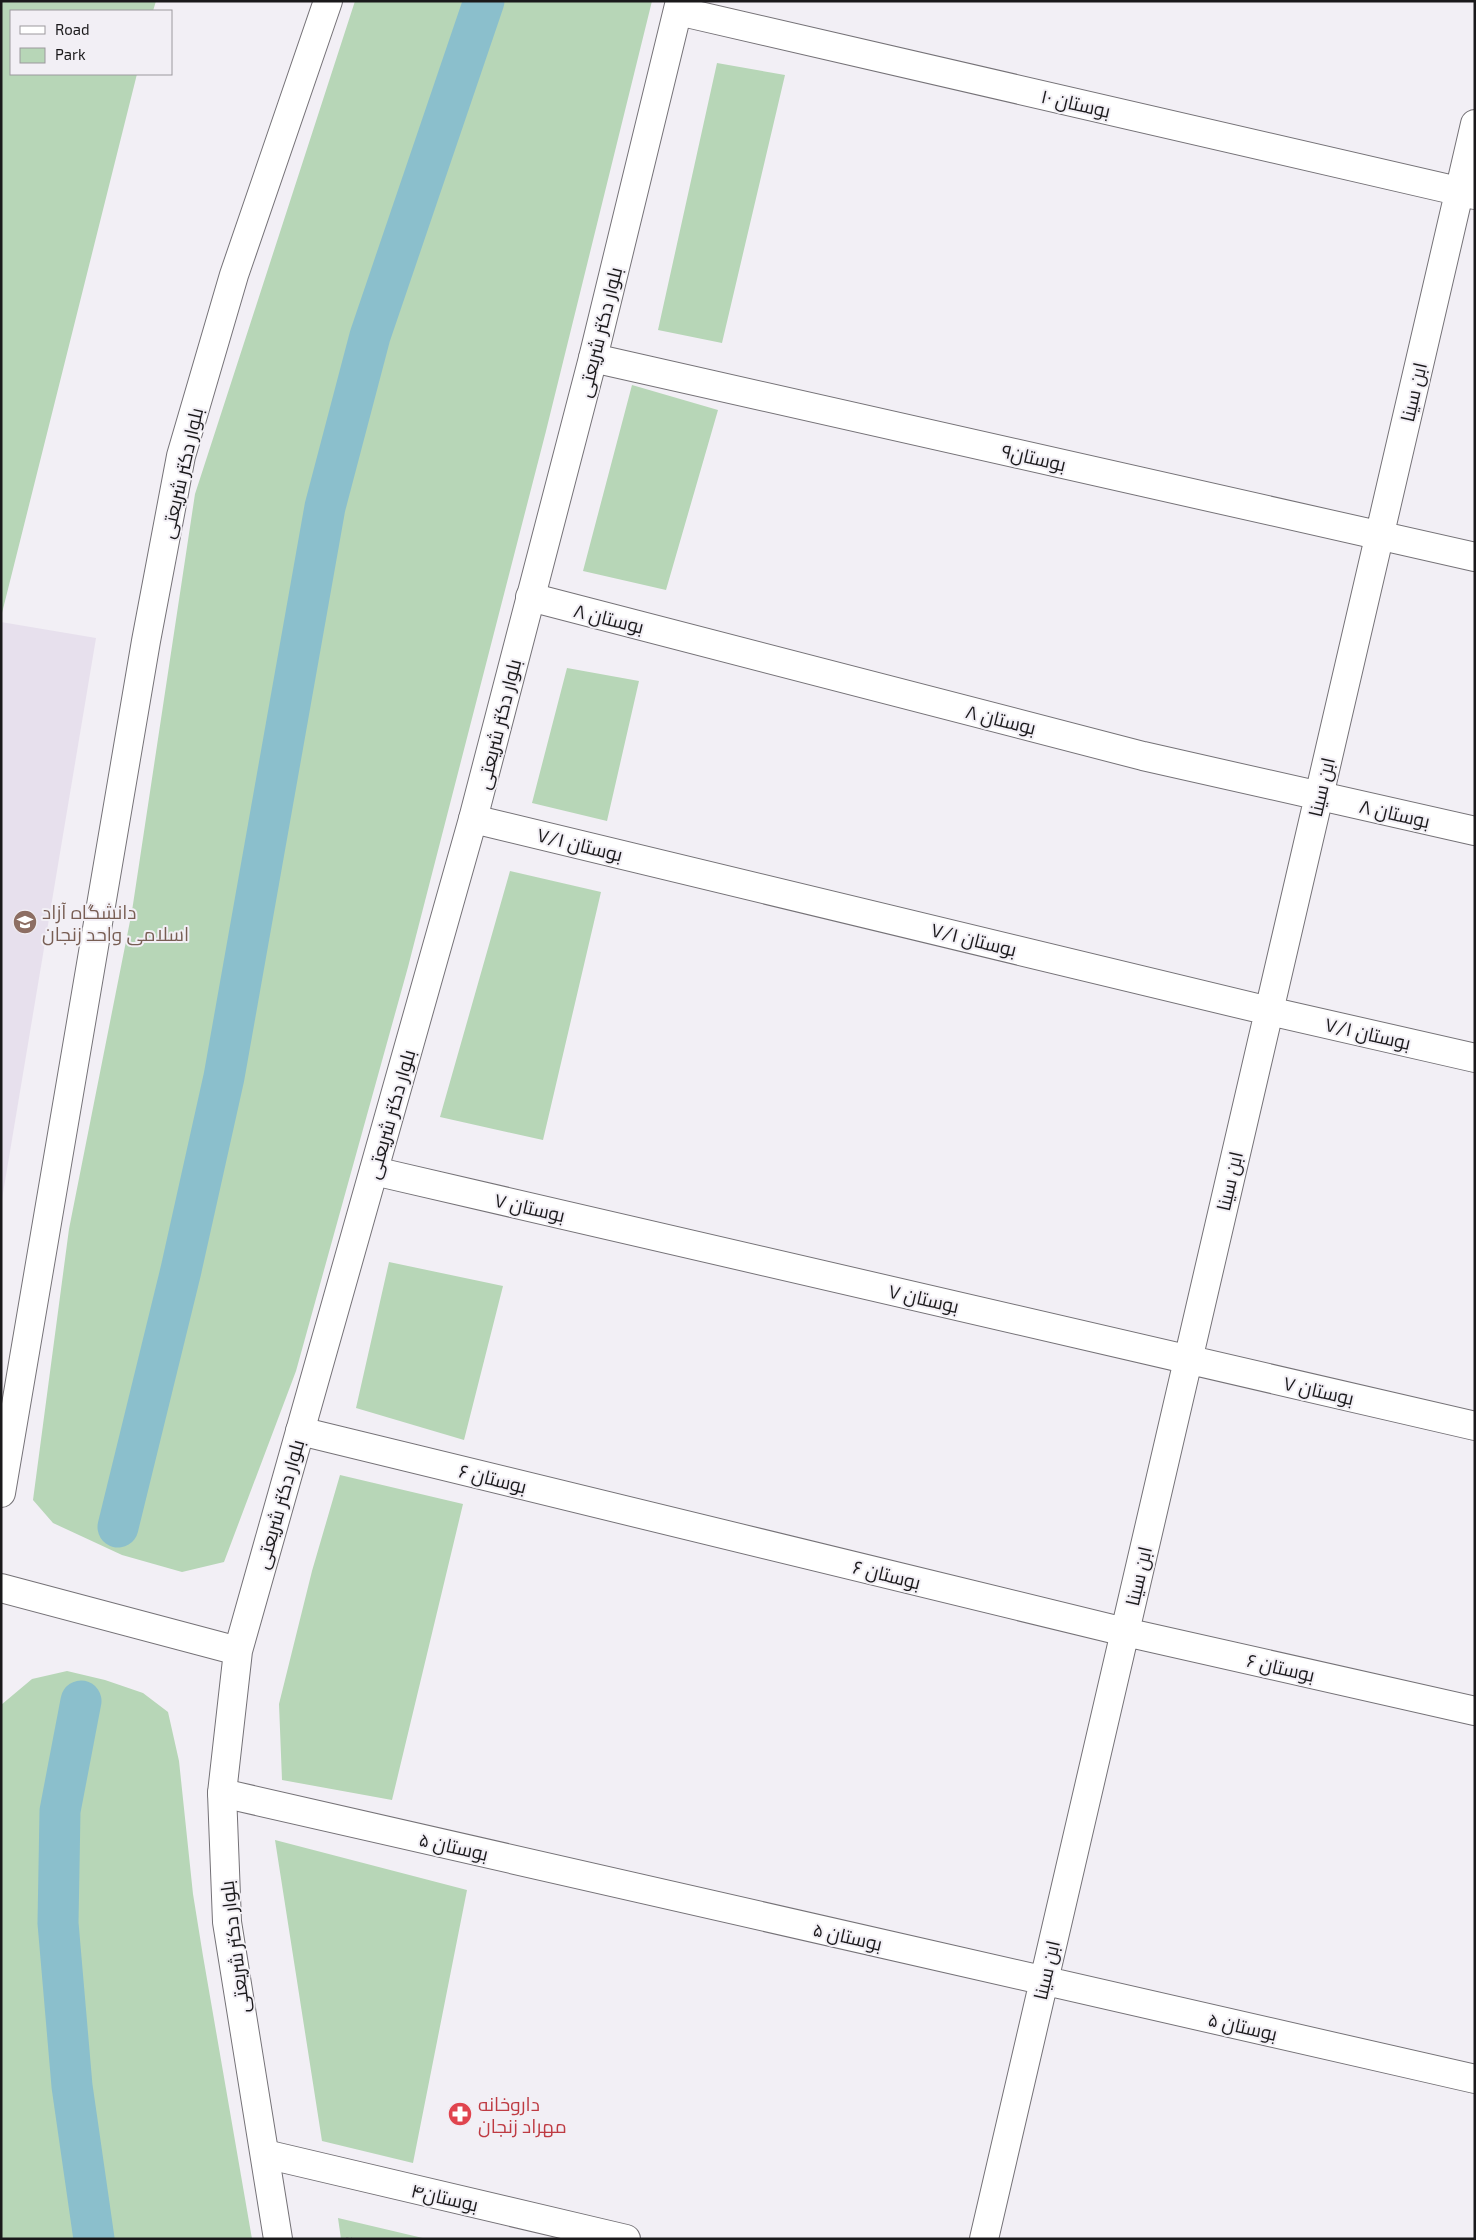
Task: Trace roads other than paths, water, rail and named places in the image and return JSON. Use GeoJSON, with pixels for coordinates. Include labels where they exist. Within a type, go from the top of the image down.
{"type":"FeatureCollection","features":[{"type":"Feature","properties":{"kind":"street","name":"بلوار دکتر شریعتی"},"geometry":{"type":"LineString","coordinates":[[1,1493],[145,651],[181,456],[234,275],[328,1]]}},
{"type":"Feature","properties":{"kind":"street","name":"بلوار دکتر شریعتی"},"geometry":{"type":"LineString","coordinates":[[278,2239],[227,1922],[222,1793],[238,1650],[473,819],[593,358],[679,6]]}},
{"type":"Feature","properties":{"kind":"street","name":"بوستان ۱۰"},"geometry":{"type":"LineString","coordinates":[[679,6],[1467,193]]}},
{"type":"Feature","properties":{"kind":"street","name":"ابن سینا"},"geometry":{"type":"LineString","coordinates":[[984,2239],[1380,535],[1467,193],[1475,124]]}},
{"type":"Feature","properties":{"kind":"street","name":"بوستان۹"},"geometry":{"type":"LineString","coordinates":[[593,358],[1475,557]]}},
{"type":"Feature","properties":{"kind":"street","name":"بوستان ۸"},"geometry":{"type":"LineString","coordinates":[[530,597],[1133,753],[1475,831]]}},
{"type":"Feature","properties":{"kind":"street","name":"بوستان ۷/۱"},"geometry":{"type":"LineString","coordinates":[[473,819],[1475,1058]]}},
{"type":"Feature","properties":{"kind":"street","name":"بوستان ۷"},"geometry":{"type":"LineString","coordinates":[[374,1170],[1475,1426]]}},
{"type":"Feature","properties":{"kind":"street","name":"بوستان ۶"},"geometry":{"type":"LineString","coordinates":[[300,1431],[1124,1632],[1475,1711]]}},
{"type":"Feature","properties":{"kind":"street"},"geometry":{"type":"LineString","coordinates":[[1,1588],[238,1650]]}},
{"type":"Feature","properties":{"kind":"street","name":"بوستان ۵"},"geometry":{"type":"LineString","coordinates":[[222,1793],[1475,2079]]}},
{"type":"Feature","properties":{"kind":"street","name":"بوستان۴"},"geometry":{"type":"LineString","coordinates":[[265,2154],[626,2239]]}},
{"type":"Feature","properties":{"kind":"waterway"},"geometry":{"type":"LineString","coordinates":[[118,1527],[181,1270],[224,1077],[325,507],[370,336],[484,1]]}},
{"type":"Feature","properties":{"kind":"waterway"},"geometry":{"type":"LineString","coordinates":[[81,1701],[60,1811],[58,1923],[72,2086],[94,2239]]}},
{"type":"Feature","properties":{"kind":"place","name":"دانشگاه آزاد اسلامی واحد زنجان"},"geometry":{"type":"Point","coordinates":[25,922]}},
{"type":"Feature","properties":{"kind":"place","name":"داروخانه مهراد زنجان"},"geometry":{"type":"Point","coordinates":[460,2114]}}]}
